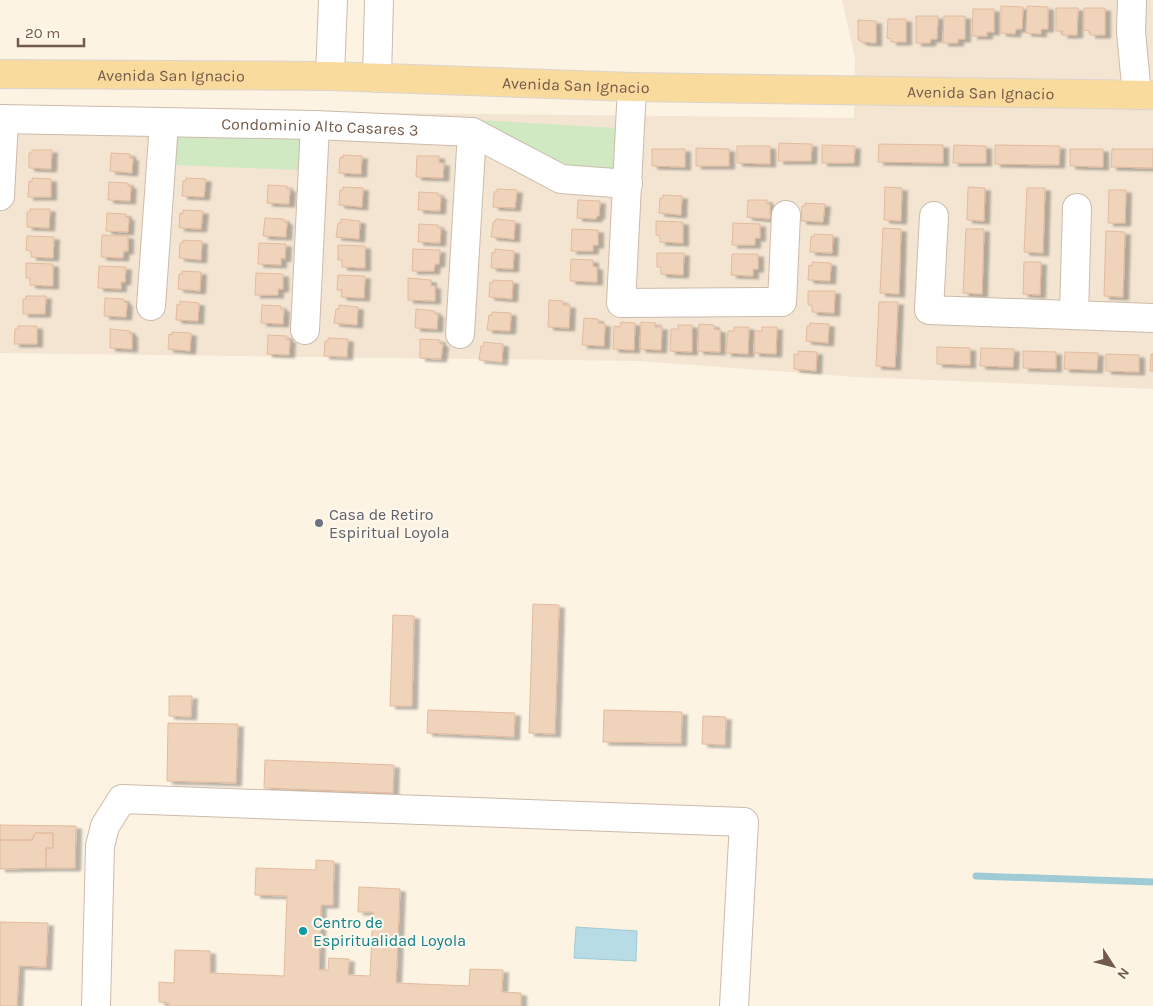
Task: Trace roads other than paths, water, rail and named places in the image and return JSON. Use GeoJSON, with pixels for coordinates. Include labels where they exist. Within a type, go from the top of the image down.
{"type":"FeatureCollection","features":[{"type":"Feature","properties":{"kind":"main road","name":"Avenida San Ignacio"},"geometry":{"type":"LineString","coordinates":[[0,74],[330,76],[632,87],[1145,95]]}},
{"type":"Feature","properties":{"kind":"street"},"geometry":{"type":"LineString","coordinates":[[330,76],[333,0]]}},
{"type":"Feature","properties":{"kind":"street"},"geometry":{"type":"LineString","coordinates":[[377,78],[379,0]]}},
{"type":"Feature","properties":{"kind":"street"},"geometry":{"type":"LineString","coordinates":[[1132,0],[1131,32],[1145,95]]}},
{"type":"Feature","properties":{"kind":"street"},"geometry":{"type":"LineString","coordinates":[[632,87],[622,303],[782,302],[786,215]]}},
{"type":"Feature","properties":{"kind":"street"},"geometry":{"type":"LineString","coordinates":[[0,196],[2,119]]}},
{"type":"Feature","properties":{"kind":"street","name":"Condominio Alto Casares 3"},"geometry":{"type":"LineString","coordinates":[[2,119],[315,125],[472,132],[561,180],[628,184]]}},
{"type":"Feature","properties":{"kind":"street"},"geometry":{"type":"LineString","coordinates":[[151,306],[164,123]]}},
{"type":"Feature","properties":{"kind":"street"},"geometry":{"type":"LineString","coordinates":[[305,330],[315,125]]}},
{"type":"Feature","properties":{"kind":"street"},"geometry":{"type":"LineString","coordinates":[[460,334],[472,132]]}},
{"type":"Feature","properties":{"kind":"street"},"geometry":{"type":"LineString","coordinates":[[1074,316],[1077,208]]}},
{"type":"Feature","properties":{"kind":"street"},"geometry":{"type":"LineString","coordinates":[[934,216],[928,310],[1153,318]]}},
{"type":"Feature","properties":{"kind":"street"},"geometry":{"type":"LineString","coordinates":[[96,1006],[100,846],[105,826],[122,799],[744,822],[734,1006]]}},
{"type":"Feature","properties":{"kind":"water"},"geometry":{"type":"Polygon","coordinates":[[[576,927],[637,931],[636,961],[574,958],[576,927]]]}},
{"type":"Feature","properties":{"kind":"waterway"},"geometry":{"type":"LineString","coordinates":[[976,876],[1153,882]]}},
{"type":"Feature","properties":{"kind":"place","name":"Casa de Retiro Espiritual Loyola"},"geometry":{"type":"Point","coordinates":[319,523]}},
{"type":"Feature","properties":{"kind":"place","name":"Centro de Espiritualidad Loyola"},"geometry":{"type":"Point","coordinates":[303,931]}}]}
